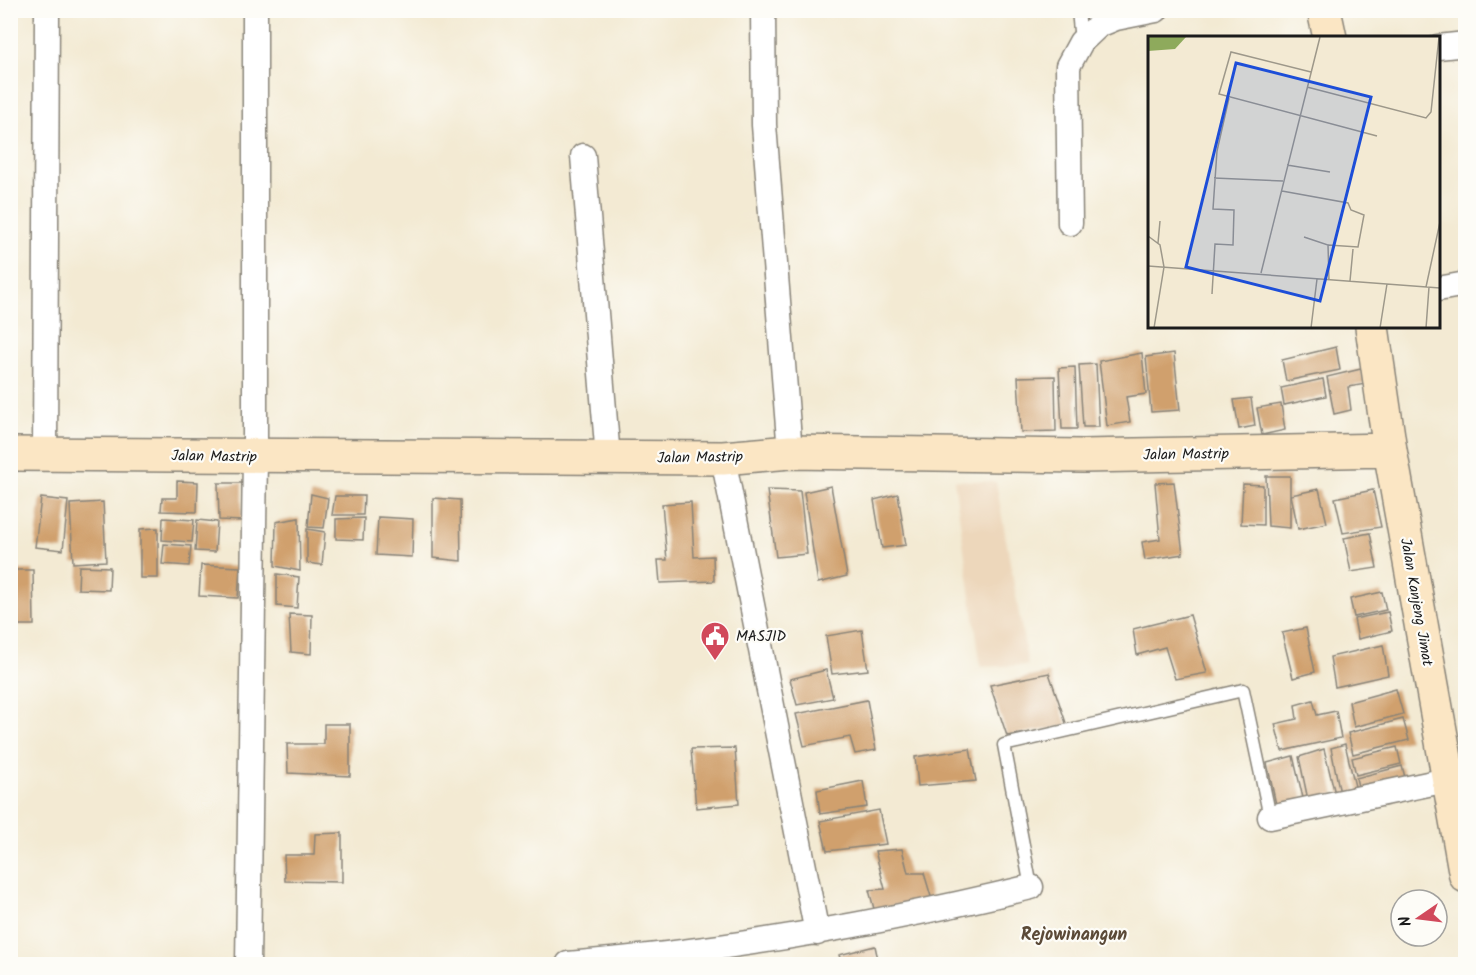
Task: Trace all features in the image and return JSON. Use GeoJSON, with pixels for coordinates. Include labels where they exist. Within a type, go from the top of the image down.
{"type":"FeatureCollection","features":[{"type":"Feature","properties":{"kind":"main road"},"geometry":{"type":"LineString","coordinates":[[1324,10],[1330,36]]}},
{"type":"Feature","properties":{"kind":"main road","name":"Jalan Kanjeng Jimat"},"geometry":{"type":"LineString","coordinates":[[1372,328],[1390,450],[1457,778],[1466,876]]}},
{"type":"Feature","properties":{"kind":"main road","name":"Jalan Mastrip"},"geometry":{"type":"LineString","coordinates":[[10,454],[723,458],[790,452],[1083,456],[1390,450]]}},
{"type":"Feature","properties":{"kind":"street"},"geometry":{"type":"LineString","coordinates":[[45,454],[47,10]]}},
{"type":"Feature","properties":{"kind":"street"},"geometry":{"type":"LineString","coordinates":[[248,964],[255,456],[255,10]]}},
{"type":"Feature","properties":{"kind":"street"},"geometry":{"type":"LineString","coordinates":[[763,10],[764,125],[790,452]]}},
{"type":"Feature","properties":{"kind":"street"},"geometry":{"type":"LineString","coordinates":[[1070,223],[1068,66],[1081,42],[1099,25],[1116,18],[1156,10]]}},
{"type":"Feature","properties":{"kind":"street"},"geometry":{"type":"LineString","coordinates":[[1440,47],[1466,44]]}},
{"type":"Feature","properties":{"kind":"street"},"geometry":{"type":"LineString","coordinates":[[583,156],[608,458]]}},
{"type":"Feature","properties":{"kind":"street"},"geometry":{"type":"LineString","coordinates":[[1440,289],[1466,284]]}},
{"type":"Feature","properties":{"kind":"street"},"geometry":{"type":"LineString","coordinates":[[723,458],[817,933]]}},
{"type":"Feature","properties":{"kind":"street"},"geometry":{"type":"LineString","coordinates":[[1270,817],[1457,778]]}},
{"type":"Feature","properties":{"kind":"street"},"geometry":{"type":"LineString","coordinates":[[568,964],[627,959],[817,933],[1031,886]]}},
{"type":"Feature","properties":{"kind":"lane"},"geometry":{"type":"LineString","coordinates":[[1078,10],[1081,42]]}},
{"type":"Feature","properties":{"kind":"lane"},"geometry":{"type":"LineString","coordinates":[[1031,886],[1004,745],[1243,690],[1270,817]]}},
{"type":"Feature","properties":{"kind":"shaded area"},"geometry":{"type":"Polygon","coordinates":[[[954,480],[996,482],[1028,665],[981,667],[954,480]]]}},
{"type":"Feature","properties":{"kind":"building"},"geometry":{"type":"Polygon","coordinates":[[[1336,347],[1340,370],[1286,381],[1282,360],[1336,347]]]}},
{"type":"Feature","properties":{"kind":"building"},"geometry":{"type":"Polygon","coordinates":[[[1142,353],[1146,394],[1126,397],[1130,422],[1107,426],[1099,361],[1142,353]]]}},
{"type":"Feature","properties":{"kind":"building"},"geometry":{"type":"Polygon","coordinates":[[[1174,353],[1180,410],[1151,412],[1146,357],[1174,353]]]}},
{"type":"Feature","properties":{"kind":"building"},"geometry":{"type":"Polygon","coordinates":[[[1096,364],[1099,427],[1083,427],[1079,365],[1096,364]]]}},
{"type":"Feature","properties":{"kind":"building"},"geometry":{"type":"Polygon","coordinates":[[[1075,367],[1077,429],[1062,429],[1059,368],[1075,367]]]}},
{"type":"Feature","properties":{"kind":"building"},"geometry":{"type":"Polygon","coordinates":[[[1361,369],[1366,384],[1348,387],[1351,410],[1334,414],[1327,377],[1361,369]]]}},
{"type":"Feature","properties":{"kind":"building"},"geometry":{"type":"Polygon","coordinates":[[[1055,376],[1056,431],[1021,432],[1018,377],[1055,376]]]}},
{"type":"Feature","properties":{"kind":"building"},"geometry":{"type":"Polygon","coordinates":[[[1323,379],[1326,396],[1284,405],[1281,388],[1323,379]]]}},
{"type":"Feature","properties":{"kind":"building"},"geometry":{"type":"Polygon","coordinates":[[[1251,398],[1255,426],[1239,429],[1234,400],[1251,398]]]}},
{"type":"Feature","properties":{"kind":"building"},"geometry":{"type":"Polygon","coordinates":[[[1281,404],[1285,430],[1262,435],[1257,408],[1281,404]]]}},
{"type":"Feature","properties":{"kind":"building"},"geometry":{"type":"Polygon","coordinates":[[[1266,476],[1290,476],[1290,528],[1268,526],[1266,476]]]}},
{"type":"Feature","properties":{"kind":"building"},"geometry":{"type":"Polygon","coordinates":[[[177,481],[198,482],[197,512],[161,511],[162,498],[177,498],[177,481]]]}},
{"type":"Feature","properties":{"kind":"building"},"geometry":{"type":"Polygon","coordinates":[[[1174,482],[1183,554],[1145,560],[1142,542],[1160,539],[1155,483],[1174,482]]]}},
{"type":"Feature","properties":{"kind":"building"},"geometry":{"type":"Polygon","coordinates":[[[218,483],[242,483],[242,521],[219,520],[218,483]]]}},
{"type":"Feature","properties":{"kind":"building"},"geometry":{"type":"Polygon","coordinates":[[[1243,484],[1263,485],[1263,525],[1241,524],[1243,484]]]}},
{"type":"Feature","properties":{"kind":"building"},"geometry":{"type":"Polygon","coordinates":[[[831,486],[847,576],[818,583],[804,492],[831,486]]]}},
{"type":"Feature","properties":{"kind":"building"},"geometry":{"type":"Polygon","coordinates":[[[1319,489],[1327,523],[1298,529],[1291,495],[1319,489]]]}},
{"type":"Feature","properties":{"kind":"building"},"geometry":{"type":"Polygon","coordinates":[[[767,490],[800,491],[807,554],[776,557],[767,490]]]}},
{"type":"Feature","properties":{"kind":"building"},"geometry":{"type":"Polygon","coordinates":[[[1373,490],[1381,527],[1343,533],[1335,498],[1373,490]]]}},
{"type":"Feature","properties":{"kind":"building"},"geometry":{"type":"Polygon","coordinates":[[[311,494],[328,498],[324,528],[308,527],[311,494]]]}},
{"type":"Feature","properties":{"kind":"building"},"geometry":{"type":"Polygon","coordinates":[[[898,494],[906,545],[882,548],[874,500],[898,494]]]}},
{"type":"Feature","properties":{"kind":"building"},"geometry":{"type":"Polygon","coordinates":[[[335,496],[364,496],[363,515],[332,515],[335,496]]]}},
{"type":"Feature","properties":{"kind":"building"},"geometry":{"type":"Polygon","coordinates":[[[41,498],[68,501],[63,550],[35,547],[41,498]]]}},
{"type":"Feature","properties":{"kind":"building"},"geometry":{"type":"Polygon","coordinates":[[[433,498],[460,500],[461,561],[433,558],[433,498]]]}},
{"type":"Feature","properties":{"kind":"building"},"geometry":{"type":"Polygon","coordinates":[[[103,502],[106,561],[73,563],[70,504],[103,502]]]}},
{"type":"Feature","properties":{"kind":"building"},"geometry":{"type":"Polygon","coordinates":[[[691,502],[694,557],[713,556],[714,581],[660,583],[658,560],[667,560],[662,504],[691,502]]]}},
{"type":"Feature","properties":{"kind":"building"},"geometry":{"type":"Polygon","coordinates":[[[378,517],[413,519],[412,557],[376,555],[378,517]]]}},
{"type":"Feature","properties":{"kind":"building"},"geometry":{"type":"Polygon","coordinates":[[[163,518],[194,520],[192,542],[162,540],[163,518]]]}},
{"type":"Feature","properties":{"kind":"building"},"geometry":{"type":"Polygon","coordinates":[[[299,518],[300,571],[275,566],[276,522],[299,518]]]}},
{"type":"Feature","properties":{"kind":"building"},"geometry":{"type":"Polygon","coordinates":[[[364,518],[363,540],[336,539],[336,519],[364,518]]]}},
{"type":"Feature","properties":{"kind":"building"},"geometry":{"type":"Polygon","coordinates":[[[197,520],[217,522],[215,552],[195,551],[197,520]]]}},
{"type":"Feature","properties":{"kind":"building"},"geometry":{"type":"Polygon","coordinates":[[[158,528],[158,578],[140,578],[140,529],[158,528]]]}},
{"type":"Feature","properties":{"kind":"building"},"geometry":{"type":"Polygon","coordinates":[[[307,529],[325,532],[322,565],[307,563],[307,529]]]}},
{"type":"Feature","properties":{"kind":"building"},"geometry":{"type":"Polygon","coordinates":[[[1370,533],[1377,568],[1351,572],[1344,538],[1370,533]]]}},
{"type":"Feature","properties":{"kind":"building"},"geometry":{"type":"Polygon","coordinates":[[[164,544],[191,546],[189,566],[162,564],[164,544]]]}},
{"type":"Feature","properties":{"kind":"building"},"geometry":{"type":"Polygon","coordinates":[[[201,565],[240,567],[238,598],[199,596],[201,565]]]}},
{"type":"Feature","properties":{"kind":"building"},"geometry":{"type":"Polygon","coordinates":[[[79,566],[110,567],[109,590],[78,589],[79,566]]]}},
{"type":"Feature","properties":{"kind":"building"},"geometry":{"type":"Polygon","coordinates":[[[10,570],[33,570],[34,625],[10,625],[10,570]]]}},
{"type":"Feature","properties":{"kind":"building"},"geometry":{"type":"Polygon","coordinates":[[[277,574],[299,577],[297,608],[277,606],[277,574]]]}},
{"type":"Feature","properties":{"kind":"building"},"geometry":{"type":"Polygon","coordinates":[[[1382,592],[1386,610],[1354,617],[1350,599],[1382,592]]]}},
{"type":"Feature","properties":{"kind":"building"},"geometry":{"type":"Polygon","coordinates":[[[1388,612],[1392,631],[1358,639],[1354,619],[1388,612]]]}},
{"type":"Feature","properties":{"kind":"building"},"geometry":{"type":"Polygon","coordinates":[[[289,614],[312,615],[311,654],[291,652],[289,614]]]}},
{"type":"Feature","properties":{"kind":"building"},"geometry":{"type":"Polygon","coordinates":[[[1190,615],[1207,673],[1175,679],[1165,647],[1137,655],[1133,629],[1190,615]]]}},
{"type":"Feature","properties":{"kind":"building"},"geometry":{"type":"Polygon","coordinates":[[[1306,628],[1315,672],[1293,678],[1282,633],[1306,628]]]}},
{"type":"Feature","properties":{"kind":"building"},"geometry":{"type":"Polygon","coordinates":[[[862,630],[868,670],[832,674],[826,636],[862,630]]]}},
{"type":"Feature","properties":{"kind":"building"},"geometry":{"type":"Polygon","coordinates":[[[1383,645],[1388,675],[1335,687],[1330,657],[1383,645]]]}},
{"type":"Feature","properties":{"kind":"building"},"geometry":{"type":"Polygon","coordinates":[[[826,670],[833,698],[797,705],[790,679],[826,670]]]}},
{"type":"Feature","properties":{"kind":"building"},"geometry":{"type":"Polygon","coordinates":[[[1049,673],[1067,726],[1007,736],[990,685],[1049,673]]]}},
{"type":"Feature","properties":{"kind":"building"},"geometry":{"type":"Polygon","coordinates":[[[1396,689],[1403,714],[1354,727],[1349,702],[1396,689]]]}},
{"type":"Feature","properties":{"kind":"building"},"geometry":{"type":"Polygon","coordinates":[[[867,700],[876,750],[855,754],[850,737],[804,746],[796,714],[867,700]]]}},
{"type":"Feature","properties":{"kind":"building"},"geometry":{"type":"Polygon","coordinates":[[[1313,700],[1317,715],[1336,711],[1341,738],[1282,751],[1275,724],[1297,719],[1295,705],[1313,700]]]}},
{"type":"Feature","properties":{"kind":"building"},"geometry":{"type":"Polygon","coordinates":[[[1403,719],[1409,740],[1353,754],[1348,733],[1403,719]]]}},
{"type":"Feature","properties":{"kind":"building"},"geometry":{"type":"Polygon","coordinates":[[[324,724],[350,724],[350,776],[288,773],[287,744],[324,744],[324,724]]]}},
{"type":"Feature","properties":{"kind":"building"},"geometry":{"type":"Polygon","coordinates":[[[1345,744],[1357,795],[1341,799],[1331,748],[1345,744]]]}},
{"type":"Feature","properties":{"kind":"building"},"geometry":{"type":"Polygon","coordinates":[[[1397,747],[1401,764],[1356,775],[1352,758],[1397,747]]]}},
{"type":"Feature","properties":{"kind":"building"},"geometry":{"type":"Polygon","coordinates":[[[735,748],[739,804],[696,808],[691,749],[735,748]]]}},
{"type":"Feature","properties":{"kind":"building"},"geometry":{"type":"Polygon","coordinates":[[[970,749],[976,781],[918,786],[915,757],[970,749]]]}},
{"type":"Feature","properties":{"kind":"building"},"geometry":{"type":"Polygon","coordinates":[[[1324,749],[1335,794],[1308,800],[1299,757],[1324,749]]]}},
{"type":"Feature","properties":{"kind":"building"},"geometry":{"type":"Polygon","coordinates":[[[1293,756],[1304,802],[1277,809],[1267,763],[1293,756]]]}},
{"type":"Feature","properties":{"kind":"building"},"geometry":{"type":"Polygon","coordinates":[[[1402,766],[1407,785],[1360,795],[1356,778],[1402,766]]]}},
{"type":"Feature","properties":{"kind":"building"},"geometry":{"type":"Polygon","coordinates":[[[863,781],[867,807],[820,814],[817,790],[863,781]]]}},
{"type":"Feature","properties":{"kind":"building"},"geometry":{"type":"Polygon","coordinates":[[[879,810],[886,844],[827,851],[820,821],[879,810]]]}},
{"type":"Feature","properties":{"kind":"building"},"geometry":{"type":"Polygon","coordinates":[[[342,833],[342,882],[285,881],[284,855],[314,855],[315,834],[342,833]]]}},
{"type":"Feature","properties":{"kind":"building"},"geometry":{"type":"Polygon","coordinates":[[[902,849],[908,873],[924,873],[932,900],[874,909],[869,890],[885,889],[875,851],[902,849]]]}},
{"type":"Feature","properties":{"kind":"building"},"geometry":{"type":"Polygon","coordinates":[[[875,946],[879,964],[842,964],[839,955],[875,946]]]}},
{"type":"Feature","properties":{"kind":"place","name":"MASJID"},"geometry":{"type":"Point","coordinates":[715,662]}},
{"type":"Feature","properties":{"kind":"district","name":"Rejowinangun"},"geometry":{"type":"Point","coordinates":[1074,934]}}]}
